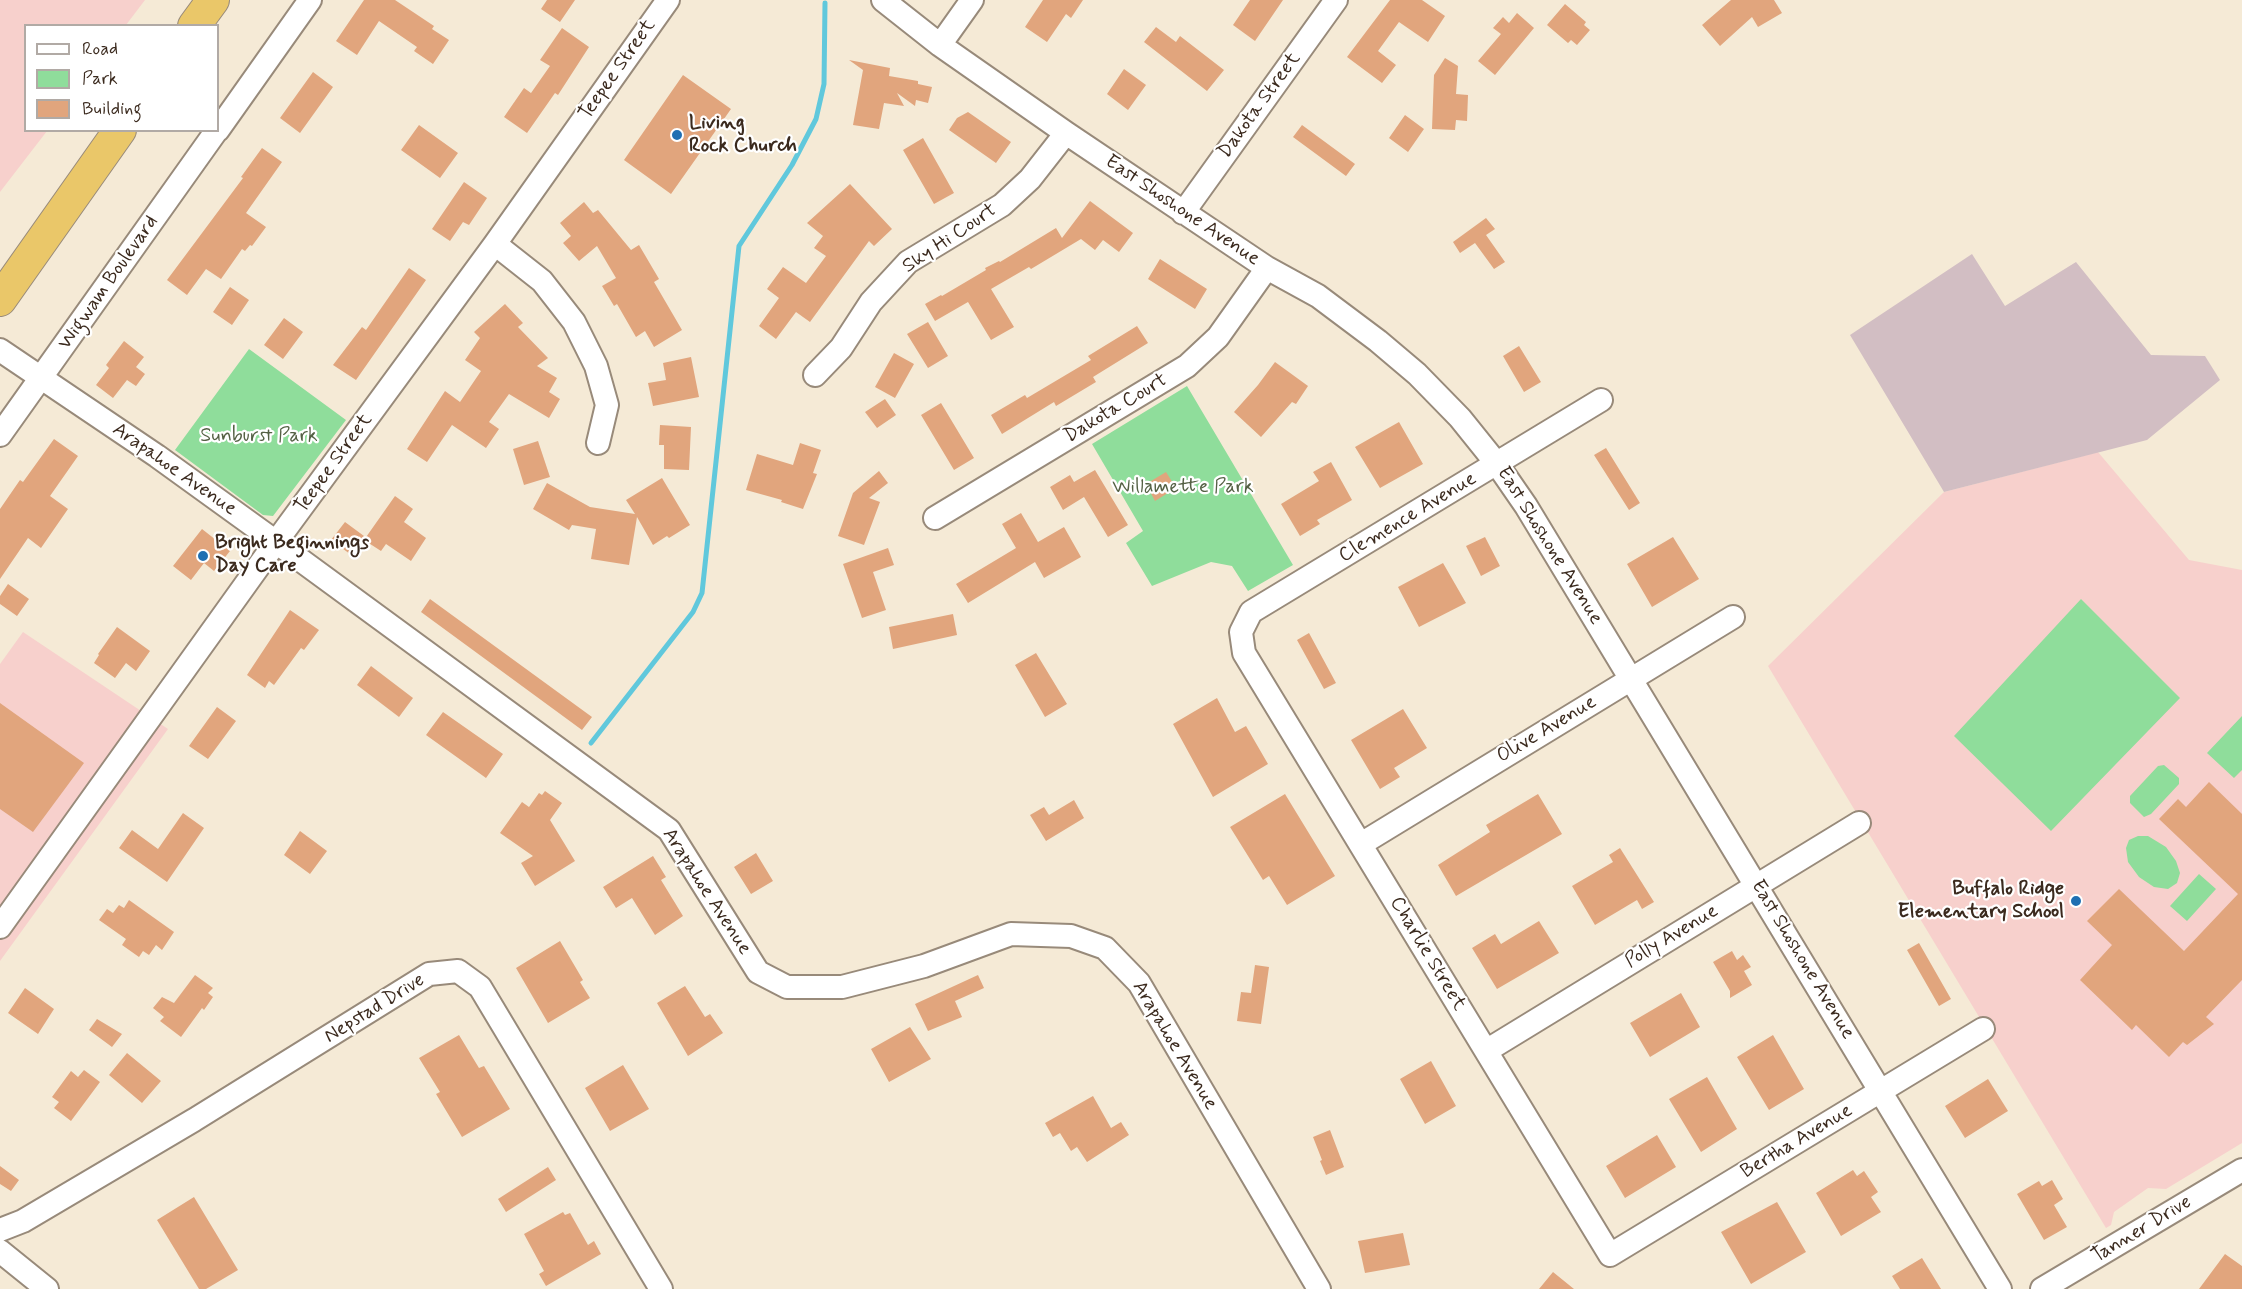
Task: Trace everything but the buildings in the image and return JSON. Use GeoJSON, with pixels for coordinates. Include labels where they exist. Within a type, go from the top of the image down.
{"type":"FeatureCollection","features":[{"type":"Feature","properties":{"kind":"highway"},"geometry":{"type":"LineString","coordinates":[[195,24],[213,0]]}},
{"type":"Feature","properties":{"kind":"highway"},"geometry":{"type":"LineString","coordinates":[[0,300],[119,132]]}},
{"type":"Feature","properties":{"kind":"street","name":"Wigwam Boulevard"},"geometry":{"type":"LineString","coordinates":[[219,127],[310,0]]}},
{"type":"Feature","properties":{"kind":"street","name":"Teepee Street"},"geometry":{"type":"LineString","coordinates":[[0,927],[276,542],[495,244],[668,0]]}},
{"type":"Feature","properties":{"kind":"street","name":"East Shoshone Avenue"},"geometry":{"type":"LineString","coordinates":[[883,0],[940,45],[1183,213],[1267,268],[1318,296],[1394,354],[1460,418],[1497,464],[1526,506],[2000,1289]]}},
{"type":"Feature","properties":{"kind":"street"},"geometry":{"type":"LineString","coordinates":[[940,45],[972,0]]}},
{"type":"Feature","properties":{"kind":"street","name":"Dakota Street"},"geometry":{"type":"LineString","coordinates":[[1183,213],[1336,0]]}},
{"type":"Feature","properties":{"kind":"street","name":"Wigwam Boulevard"},"geometry":{"type":"LineString","coordinates":[[0,435],[216,132]]}},
{"type":"Feature","properties":{"kind":"street","name":"Sky Hi Court"},"geometry":{"type":"LineString","coordinates":[[815,375],[841,348],[871,302],[908,262],[1002,205],[1030,179],[1066,133]]}},
{"type":"Feature","properties":{"kind":"street"},"geometry":{"type":"LineString","coordinates":[[495,244],[542,281],[574,322],[596,366],[607,405],[598,443]]}},
{"type":"Feature","properties":{"kind":"street","name":"Dakota Court"},"geometry":{"type":"LineString","coordinates":[[935,518],[1187,366],[1218,337],[1267,268]]}},
{"type":"Feature","properties":{"kind":"street","name":"Arapahoe Avenue"},"geometry":{"type":"LineString","coordinates":[[0,350],[42,377],[276,542],[669,830],[758,972],[788,987],[842,987],[924,966],[1011,934],[1071,936],[1104,948],[1138,983],[1319,1289]]}},
{"type":"Feature","properties":{"kind":"street","name":"Clemence Avenue"},"geometry":{"type":"LineString","coordinates":[[1244,653],[1241,632],[1251,612],[1601,400]]}},
{"type":"Feature","properties":{"kind":"street","name":"Olive Avenue"},"geometry":{"type":"LineString","coordinates":[[1361,844],[1733,617]]}},
{"type":"Feature","properties":{"kind":"street","name":"Charlie Street"},"geometry":{"type":"LineString","coordinates":[[1244,653],[1610,1255]]}},
{"type":"Feature","properties":{"kind":"street","name":"Polly Avenue"},"geometry":{"type":"LineString","coordinates":[[1485,1051],[1859,823]]}},
{"type":"Feature","properties":{"kind":"street","name":"Nepstad Drive"},"geometry":{"type":"LineString","coordinates":[[0,1230],[23,1221],[194,1120],[429,974],[458,971],[480,987],[661,1289]]}},
{"type":"Feature","properties":{"kind":"street","name":"Bertha Avenue"},"geometry":{"type":"LineString","coordinates":[[1610,1255],[1983,1029]]}},
{"type":"Feature","properties":{"kind":"street","name":"Tanner Drive"},"geometry":{"type":"LineString","coordinates":[[2042,1289],[2242,1170]]}},
{"type":"Feature","properties":{"kind":"street"},"geometry":{"type":"LineString","coordinates":[[0,1251],[46,1289]]}},
{"type":"Feature","properties":{"kind":"shaded area"},"geometry":{"type":"Polygon","coordinates":[[[0,0],[145,0],[127,24],[24,24],[24,132],[46,132],[0,192],[0,0]]]}},
{"type":"Feature","properties":{"kind":"shaded area"},"geometry":{"type":"Polygon","coordinates":[[[1972,254],[2005,306],[2076,262],[2151,355],[2205,356],[2220,380],[2147,440],[1944,492],[1850,335],[1972,254]]]}},
{"type":"Feature","properties":{"kind":"shaded area","name":"Buffalo Ridge Elementary School"},"geometry":{"type":"Polygon","coordinates":[[[2098,452],[2189,560],[2242,570],[2242,1143],[2166,1189],[2148,1188],[2114,1212],[2111,1225],[2106,1228],[1768,666],[1944,492],[2098,452]]]}},
{"type":"Feature","properties":{"kind":"shaded area"},"geometry":{"type":"Polygon","coordinates":[[[23,632],[168,729],[0,961],[0,664],[23,632]]]}},
{"type":"Feature","properties":{"kind":"green space","name":"Sunburst Park"},"geometry":{"type":"Polygon","coordinates":[[[249,349],[346,420],[273,516],[263,515],[175,450],[249,349]]]}},
{"type":"Feature","properties":{"kind":"green space","name":"Willamette Park"},"geometry":{"type":"Polygon","coordinates":[[[1187,386],[1293,565],[1248,591],[1232,566],[1211,562],[1152,586],[1126,543],[1143,531],[1092,444],[1187,386]]]}},
{"type":"Feature","properties":{"kind":"green space"},"geometry":{"type":"Polygon","coordinates":[[[2081,599],[2180,698],[2051,831],[1954,736],[2081,599]]]}},
{"type":"Feature","properties":{"kind":"green space"},"geometry":{"type":"Polygon","coordinates":[[[2242,716],[2242,770],[2234,778],[2207,753],[2242,716]]]}},
{"type":"Feature","properties":{"kind":"green space"},"geometry":{"type":"Polygon","coordinates":[[[2164,765],[2179,778],[2179,784],[2151,814],[2144,817],[2130,803],[2130,796],[2158,766],[2164,765]]]}},
{"type":"Feature","properties":{"kind":"green space"},"geometry":{"type":"Polygon","coordinates":[[[2138,836],[2148,836],[2166,847],[2176,861],[2180,873],[2177,883],[2168,889],[2154,887],[2139,877],[2128,862],[2126,848],[2129,840],[2138,836]]]}},
{"type":"Feature","properties":{"kind":"green space"},"geometry":{"type":"Polygon","coordinates":[[[2199,874],[2216,889],[2187,921],[2170,906],[2199,874]]]}},
{"type":"Feature","properties":{"kind":"waterway"},"geometry":{"type":"LineString","coordinates":[[591,743],[693,612],[702,593],[739,246],[792,165],[816,119],[824,84],[825,3]]}},
{"type":"Feature","properties":{"kind":"place","name":"Living Rock Church"},"geometry":{"type":"Point","coordinates":[677,135]}},
{"type":"Feature","properties":{"kind":"place","name":"Bright Beginnings Day Care"},"geometry":{"type":"Point","coordinates":[203,556]}},
{"type":"Feature","properties":{"kind":"place","name":"Buffalo Ridge Elementary School"},"geometry":{"type":"Point","coordinates":[2076,901]}}]}
